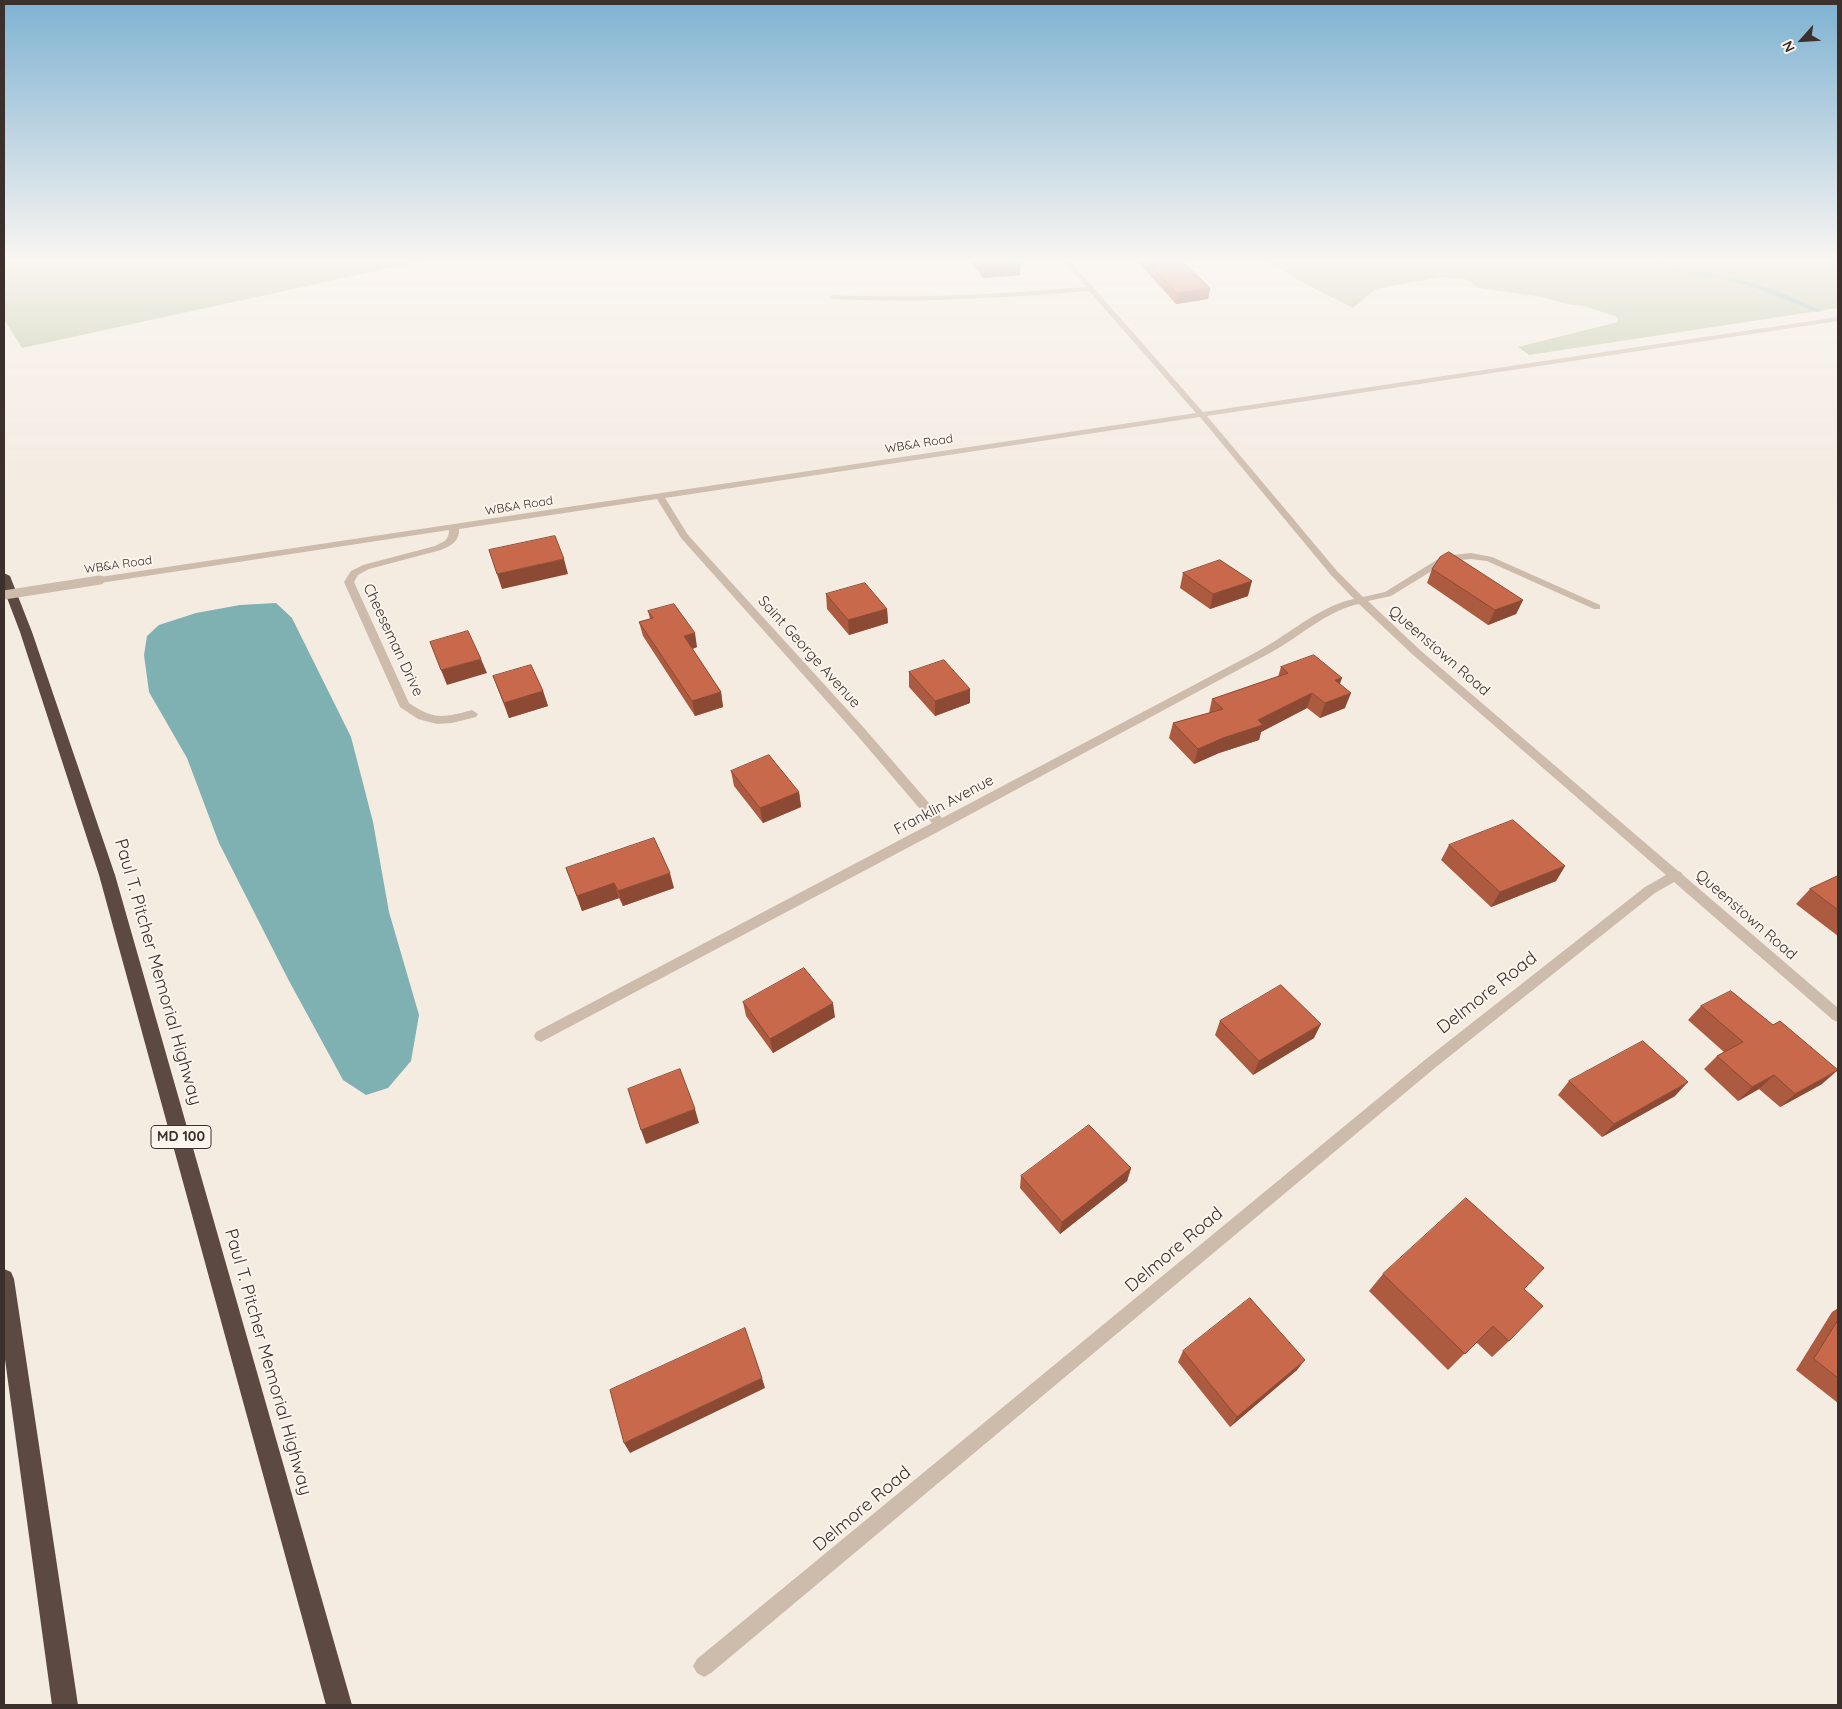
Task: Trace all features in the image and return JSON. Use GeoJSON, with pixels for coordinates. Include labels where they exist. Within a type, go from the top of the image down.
{"type":"FeatureCollection","features":[{"type":"Feature","properties":{"kind":"highway","name":"Paul T. Pitcher Memorial Highway"},"geometry":{"type":"LineString","coordinates":[[4,576],[26,632],[107,874],[339,1705]]}},
{"type":"Feature","properties":{"kind":"highway"},"geometry":{"type":"LineString","coordinates":[[4,1279],[65,1705]]}},
{"type":"Feature","properties":{"kind":"street","name":"Queenstown Road"},"geometry":{"type":"LineString","coordinates":[[1137,341],[1201,414],[1334,573],[1361,601],[1416,652],[1677,875],[1838,1016]]}},
{"type":"Feature","properties":{"kind":"street","name":"WB&A Road"},"geometry":{"type":"LineString","coordinates":[[4,595],[1692,341]]}},
{"type":"Feature","properties":{"kind":"street","name":"Saint George Avenue"},"geometry":{"type":"LineString","coordinates":[[660,497],[684,536],[860,731],[941,825]]}},
{"type":"Feature","properties":{"kind":"street","name":"Cheeseman Drive"},"geometry":{"type":"LineString","coordinates":[[454,528],[454,537],[449,543],[438,548],[366,567],[354,573],[349,582],[404,705],[422,718],[442,723],[472,714]]}},
{"type":"Feature","properties":{"kind":"street","name":"Franklin Avenue"},"geometry":{"type":"LineString","coordinates":[[541,1036],[941,825],[1276,645],[1328,612],[1344,604],[1388,594],[1446,558],[1471,556],[1496,561],[1597,607]]}},
{"type":"Feature","properties":{"kind":"street","name":"Delmore Road"},"geometry":{"type":"LineString","coordinates":[[704,1666],[1431,1063],[1650,890],[1677,875]]}},
{"type":"Feature","properties":{"kind":"green space"},"geometry":{"type":"Polygon","coordinates":[[[18,341],[55,341],[22,348],[18,341]]]}},
{"type":"Feature","properties":{"kind":"green space"},"geometry":{"type":"Polygon","coordinates":[[[1543,341],[1623,341],[1529,355],[1518,347],[1543,341]]]}},
{"type":"Feature","properties":{"kind":"water"},"geometry":{"type":"Polygon","coordinates":[[[276,603],[292,618],[351,737],[373,822],[389,912],[419,1015],[411,1061],[388,1088],[366,1095],[343,1080],[288,979],[219,843],[187,758],[149,692],[144,655],[147,636],[159,625],[196,613],[240,605],[276,603]]]}},
{"type":"Feature","properties":{"kind":"building"},"geometry":{"type":"Polygon","coordinates":[[[555,536],[564,559],[497,574],[489,550],[555,536]]]}},
{"type":"Feature","properties":{"kind":"building"},"geometry":{"type":"Polygon","coordinates":[[[1449,552],[1523,600],[1495,610],[1432,569],[1440,557],[1449,552]]]}},
{"type":"Feature","properties":{"kind":"building"},"geometry":{"type":"Polygon","coordinates":[[[1220,560],[1252,581],[1213,594],[1183,573],[1220,560]]]}},
{"type":"Feature","properties":{"kind":"building"},"geometry":{"type":"Polygon","coordinates":[[[865,583],[887,609],[848,620],[826,594],[865,583]]]}},
{"type":"Feature","properties":{"kind":"building"},"geometry":{"type":"Polygon","coordinates":[[[674,604],[695,633],[684,636],[721,692],[692,701],[639,622],[653,618],[648,611],[674,604]]]}},
{"type":"Feature","properties":{"kind":"building"},"geometry":{"type":"Polygon","coordinates":[[[468,631],[481,659],[441,670],[430,642],[468,631]]]}},
{"type":"Feature","properties":{"kind":"building"},"geometry":{"type":"Polygon","coordinates":[[[1314,655],[1342,678],[1335,680],[1351,693],[1325,703],[1312,693],[1258,720],[1263,725],[1223,738],[1198,749],[1173,723],[1223,709],[1212,699],[1288,673],[1281,667],[1314,655]]]}},
{"type":"Feature","properties":{"kind":"building"},"geometry":{"type":"Polygon","coordinates":[[[944,660],[970,689],[935,701],[909,672],[944,660]]]}},
{"type":"Feature","properties":{"kind":"building"},"geometry":{"type":"Polygon","coordinates":[[[531,665],[543,691],[504,703],[493,676],[531,665]]]}},
{"type":"Feature","properties":{"kind":"building"},"geometry":{"type":"Polygon","coordinates":[[[769,755],[799,792],[760,808],[731,771],[769,755]]]}},
{"type":"Feature","properties":{"kind":"building"},"geometry":{"type":"Polygon","coordinates":[[[1513,820],[1565,866],[1500,892],[1449,845],[1513,820]]]}},
{"type":"Feature","properties":{"kind":"building"},"geometry":{"type":"Polygon","coordinates":[[[654,838],[670,873],[618,891],[614,883],[577,896],[566,868],[654,838]]]}},
{"type":"Feature","properties":{"kind":"building"},"geometry":{"type":"Polygon","coordinates":[[[1838,876],[1838,910],[1810,889],[1838,876]]]}},
{"type":"Feature","properties":{"kind":"building"},"geometry":{"type":"Polygon","coordinates":[[[804,968],[833,1003],[770,1039],[743,1002],[804,968]]]}},
{"type":"Feature","properties":{"kind":"building"},"geometry":{"type":"Polygon","coordinates":[[[1281,985],[1321,1024],[1259,1061],[1220,1021],[1281,985]]]}},
{"type":"Feature","properties":{"kind":"building"},"geometry":{"type":"Polygon","coordinates":[[[1731,991],[1773,1025],[1780,1021],[1838,1070],[1795,1094],[1774,1075],[1752,1087],[1717,1056],[1743,1042],[1701,1006],[1731,991]]]}},
{"type":"Feature","properties":{"kind":"building"},"geometry":{"type":"Polygon","coordinates":[[[1643,1041],[1688,1082],[1614,1124],[1569,1081],[1643,1041]]]}},
{"type":"Feature","properties":{"kind":"building"},"geometry":{"type":"Polygon","coordinates":[[[680,1069],[695,1109],[641,1130],[628,1089],[680,1069]]]}},
{"type":"Feature","properties":{"kind":"building"},"geometry":{"type":"Polygon","coordinates":[[[1089,1125],[1131,1168],[1062,1222],[1021,1176],[1089,1125]]]}},
{"type":"Feature","properties":{"kind":"building"},"geometry":{"type":"Polygon","coordinates":[[[1466,1198],[1544,1268],[1524,1289],[1543,1306],[1509,1341],[1493,1326],[1465,1354],[1383,1274],[1466,1198]]]}},
{"type":"Feature","properties":{"kind":"building"},"geometry":{"type":"Polygon","coordinates":[[[1250,1298],[1305,1360],[1237,1417],[1183,1351],[1250,1298]]]}},
{"type":"Feature","properties":{"kind":"building"},"geometry":{"type":"Polygon","coordinates":[[[1838,1320],[1838,1378],[1814,1359],[1838,1320]]]}},
{"type":"Feature","properties":{"kind":"building"},"geometry":{"type":"Polygon","coordinates":[[[745,1328],[762,1378],[624,1443],[610,1390],[745,1328]]]}}]}
